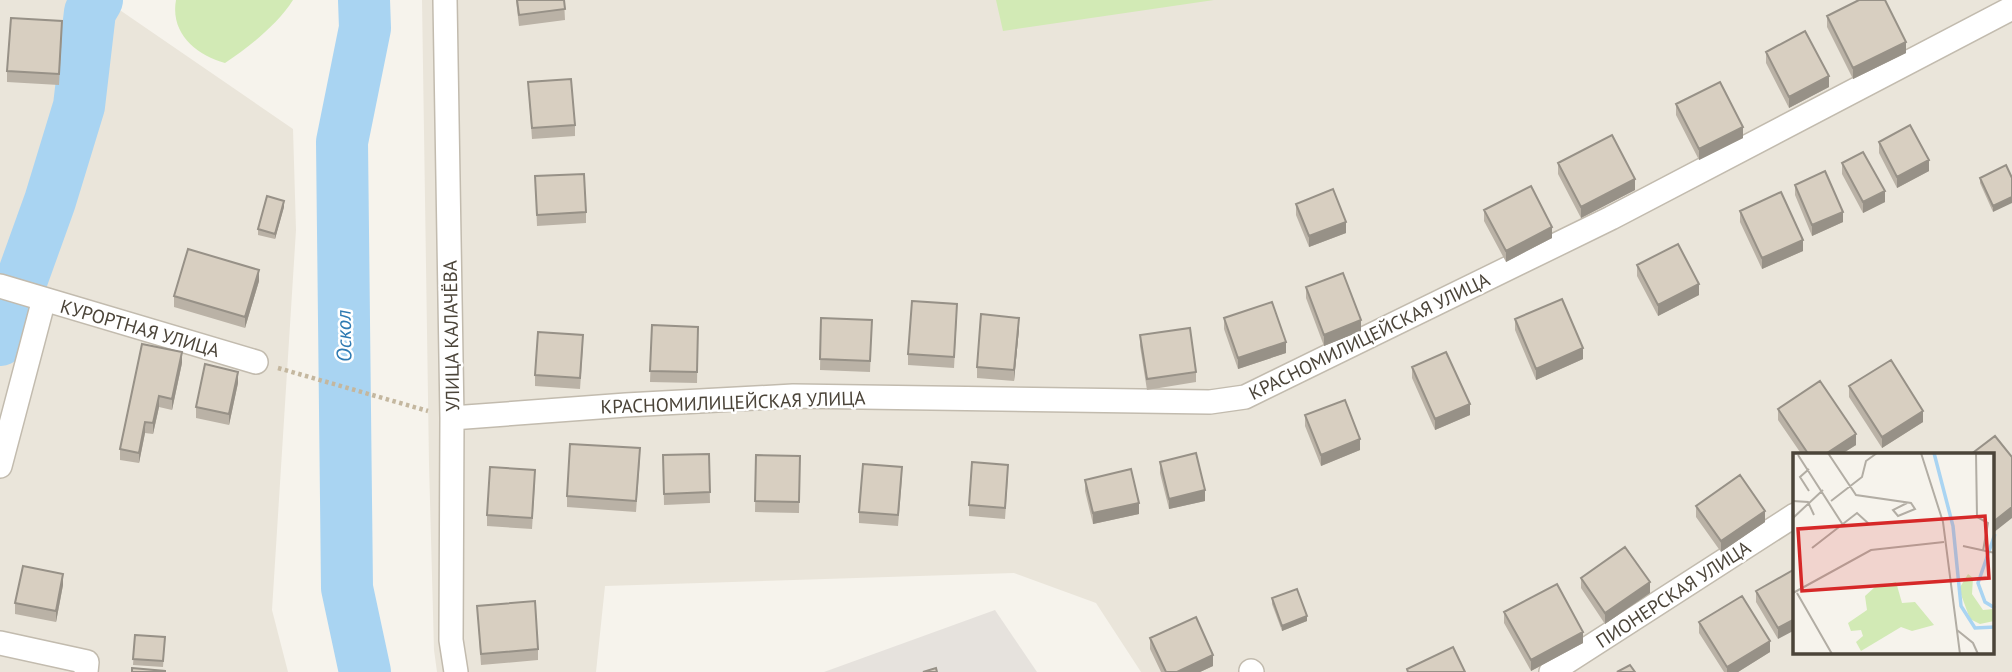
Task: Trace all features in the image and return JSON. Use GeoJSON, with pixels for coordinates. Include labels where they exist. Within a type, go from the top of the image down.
{"type":"FeatureCollection","features":[{"type":"Feature","properties":{"kind":"street","name":"УЛИЦА КАЛАЧЁВА"},"geometry":{"type":"LineString","coordinates":[[444,0],[452,418],[451,640],[456,672]]}},
{"type":"Feature","properties":{"kind":"street","name":"КРАСНОМИЛИЦЕЙСКАЯ УЛИЦА"},"geometry":{"type":"LineString","coordinates":[[452,418],[793,396],[1210,402],[1245,397],[1611,218],[2011,12]]}},
{"type":"Feature","properties":{"kind":"street","name":"КУРОРТНАЯ УЛИЦА"},"geometry":{"type":"LineString","coordinates":[[20,292],[256,362]]}},
{"type":"Feature","properties":{"kind":"street"},"geometry":{"type":"LineString","coordinates":[[0,466],[20,292]]}},
{"type":"Feature","properties":{"kind":"street","name":"ПИОНЕРСКАЯ УЛИЦА"},"geometry":{"type":"LineString","coordinates":[[1551,672],[1793,516]]}},
{"type":"Feature","properties":{"kind":"street"},"geometry":{"type":"LineString","coordinates":[[0,643],[87,662],[86,672]]}},
{"type":"Feature","properties":{"kind":"path"},"geometry":{"type":"LineString","coordinates":[[256,362],[452,418]]}},
{"type":"Feature","properties":{"kind":"shaded area"},"geometry":{"type":"Polygon","coordinates":[[[0,0],[90,0],[111,4],[293,129],[296,230],[272,610],[288,672],[0,672],[0,0]]]}},
{"type":"Feature","properties":{"kind":"shaded area"},"geometry":{"type":"Polygon","coordinates":[[[422,0],[2012,0],[2012,672],[1141,672],[1096,603],[1014,573],[605,586],[596,672],[437,672],[434,650],[422,0]]]}},
{"type":"Feature","properties":{"kind":"shaded area"},"geometry":{"type":"Polygon","coordinates":[[[995,610],[1037,672],[824,672],[995,610]]]}},
{"type":"Feature","properties":{"kind":"green space"},"geometry":{"type":"Polygon","coordinates":[[[176,0],[293,0],[262,35],[225,63],[204,54],[187,41],[177,23],[176,0]]]}},
{"type":"Feature","properties":{"kind":"green space"},"geometry":{"type":"Polygon","coordinates":[[[996,0],[1214,0],[1003,31],[996,0]]]}},
{"type":"Feature","properties":{"kind":"building"},"geometry":{"type":"Polygon","coordinates":[[[517,0],[564,0],[565,9],[519,15],[517,0]]]}},
{"type":"Feature","properties":{"kind":"building"},"geometry":{"type":"Polygon","coordinates":[[[1859,0],[1885,0],[1906,42],[1853,68],[1827,16],[1859,0]]]}},
{"type":"Feature","properties":{"kind":"building"},"geometry":{"type":"Polygon","coordinates":[[[11,18],[62,21],[59,74],[7,71],[11,18]]]}},
{"type":"Feature","properties":{"kind":"building"},"geometry":{"type":"Polygon","coordinates":[[[1805,31],[1829,76],[1789,97],[1766,52],[1805,31]]]}},
{"type":"Feature","properties":{"kind":"building"},"geometry":{"type":"Polygon","coordinates":[[[571,79],[575,125],[532,128],[528,82],[571,79]]]}},
{"type":"Feature","properties":{"kind":"building"},"geometry":{"type":"Polygon","coordinates":[[[1720,82],[1743,127],[1699,149],[1676,104],[1720,82]]]}},
{"type":"Feature","properties":{"kind":"building"},"geometry":{"type":"Polygon","coordinates":[[[1910,125],[1929,160],[1897,177],[1879,142],[1910,125]]]}},
{"type":"Feature","properties":{"kind":"building"},"geometry":{"type":"Polygon","coordinates":[[[1612,135],[1635,179],[1581,207],[1558,163],[1612,135]]]}},
{"type":"Feature","properties":{"kind":"building"},"geometry":{"type":"Polygon","coordinates":[[[1863,152],[1885,191],[1863,202],[1842,163],[1863,152]]]}},
{"type":"Feature","properties":{"kind":"building"},"geometry":{"type":"Polygon","coordinates":[[[2006,165],[2012,178],[2012,197],[1993,206],[1980,178],[2006,165]]]}},
{"type":"Feature","properties":{"kind":"building"},"geometry":{"type":"Polygon","coordinates":[[[1825,171],[1843,212],[1812,225],[1795,185],[1825,171]]]}},
{"type":"Feature","properties":{"kind":"building"},"geometry":{"type":"Polygon","coordinates":[[[584,174],[586,212],[537,215],[535,176],[584,174]]]}},
{"type":"Feature","properties":{"kind":"building"},"geometry":{"type":"Polygon","coordinates":[[[1531,186],[1552,227],[1506,251],[1484,210],[1531,186]]]}},
{"type":"Feature","properties":{"kind":"building"},"geometry":{"type":"Polygon","coordinates":[[[1333,189],[1346,222],[1309,236],[1296,204],[1333,189]]]}},
{"type":"Feature","properties":{"kind":"building"},"geometry":{"type":"Polygon","coordinates":[[[1781,192],[1803,240],[1762,258],[1740,211],[1781,192]]]}},
{"type":"Feature","properties":{"kind":"building"},"geometry":{"type":"Polygon","coordinates":[[[267,196],[284,201],[275,234],[258,229],[267,196]]]}},
{"type":"Feature","properties":{"kind":"building"},"geometry":{"type":"Polygon","coordinates":[[[1678,244],[1699,284],[1658,305],[1637,265],[1678,244]]]}},
{"type":"Feature","properties":{"kind":"building"},"geometry":{"type":"Polygon","coordinates":[[[188,249],[259,270],[245,317],[174,296],[188,249]]]}},
{"type":"Feature","properties":{"kind":"building"},"geometry":{"type":"Polygon","coordinates":[[[1343,273],[1361,320],[1324,335],[1306,287],[1343,273]]]}},
{"type":"Feature","properties":{"kind":"building"},"geometry":{"type":"Polygon","coordinates":[[[1562,299],[1583,348],[1536,369],[1515,319],[1562,299]]]}},
{"type":"Feature","properties":{"kind":"building"},"geometry":{"type":"Polygon","coordinates":[[[912,301],[957,304],[954,357],[908,354],[912,301]]]}},
{"type":"Feature","properties":{"kind":"building"},"geometry":{"type":"Polygon","coordinates":[[[1272,302],[1286,342],[1238,358],[1224,318],[1272,302]]]}},
{"type":"Feature","properties":{"kind":"building"},"geometry":{"type":"Polygon","coordinates":[[[981,314],[1019,318],[1014,370],[977,367],[981,314]]]}},
{"type":"Feature","properties":{"kind":"building"},"geometry":{"type":"Polygon","coordinates":[[[821,318],[872,320],[870,361],[820,359],[821,318]]]}},
{"type":"Feature","properties":{"kind":"building"},"geometry":{"type":"Polygon","coordinates":[[[652,325],[698,327],[697,372],[650,371],[652,325]]]}},
{"type":"Feature","properties":{"kind":"building"},"geometry":{"type":"Polygon","coordinates":[[[1190,328],[1196,372],[1147,379],[1140,335],[1190,328]]]}},
{"type":"Feature","properties":{"kind":"building"},"geometry":{"type":"Polygon","coordinates":[[[538,332],[583,335],[580,378],[535,375],[538,332]]]}},
{"type":"Feature","properties":{"kind":"building"},"geometry":{"type":"Polygon","coordinates":[[[142,344],[182,352],[172,399],[159,396],[153,423],[145,422],[139,453],[120,449],[142,344]]]}},
{"type":"Feature","properties":{"kind":"building"},"geometry":{"type":"Polygon","coordinates":[[[1446,352],[1470,404],[1435,419],[1412,367],[1446,352]]]}},
{"type":"Feature","properties":{"kind":"building"},"geometry":{"type":"Polygon","coordinates":[[[1891,360],[1923,411],[1882,437],[1849,386],[1891,360]]]}},
{"type":"Feature","properties":{"kind":"building"},"geometry":{"type":"Polygon","coordinates":[[[205,364],[238,372],[229,414],[196,407],[205,364]]]}},
{"type":"Feature","properties":{"kind":"building"},"geometry":{"type":"Polygon","coordinates":[[[1820,381],[1856,434],[1827,453],[1808,453],[1778,409],[1820,381]]]}},
{"type":"Feature","properties":{"kind":"building"},"geometry":{"type":"Polygon","coordinates":[[[1345,400],[1360,439],[1321,455],[1305,415],[1345,400]]]}},
{"type":"Feature","properties":{"kind":"building"},"geometry":{"type":"Polygon","coordinates":[[[1995,436],[2012,457],[2012,507],[1994,521],[1994,453],[1973,453],[1995,436]]]}},
{"type":"Feature","properties":{"kind":"building"},"geometry":{"type":"Polygon","coordinates":[[[570,444],[640,448],[636,501],[567,496],[570,444]]]}},
{"type":"Feature","properties":{"kind":"building"},"geometry":{"type":"Polygon","coordinates":[[[1196,453],[1205,490],[1169,499],[1160,462],[1196,453]]]}},
{"type":"Feature","properties":{"kind":"building"},"geometry":{"type":"Polygon","coordinates":[[[709,454],[710,492],[664,494],[663,455],[709,454]]]}},
{"type":"Feature","properties":{"kind":"building"},"geometry":{"type":"Polygon","coordinates":[[[756,455],[800,456],[799,502],[755,501],[756,455]]]}},
{"type":"Feature","properties":{"kind":"building"},"geometry":{"type":"Polygon","coordinates":[[[972,462],[1008,465],[1005,508],[969,505],[972,462]]]}},
{"type":"Feature","properties":{"kind":"building"},"geometry":{"type":"Polygon","coordinates":[[[863,464],[902,467],[898,515],[859,512],[863,464]]]}},
{"type":"Feature","properties":{"kind":"building"},"geometry":{"type":"Polygon","coordinates":[[[490,467],[535,470],[532,518],[487,515],[490,467]]]}},
{"type":"Feature","properties":{"kind":"building"},"geometry":{"type":"Polygon","coordinates":[[[1131,469],[1139,503],[1093,513],[1085,480],[1131,469]]]}},
{"type":"Feature","properties":{"kind":"building"},"geometry":{"type":"Polygon","coordinates":[[[1740,475],[1765,511],[1721,541],[1696,506],[1740,475]]]}},
{"type":"Feature","properties":{"kind":"building"},"geometry":{"type":"Polygon","coordinates":[[[1625,547],[1650,582],[1605,613],[1581,578],[1625,547]]]}},
{"type":"Feature","properties":{"kind":"building"},"geometry":{"type":"Polygon","coordinates":[[[23,566],[63,574],[56,611],[15,603],[23,566]]]}},
{"type":"Feature","properties":{"kind":"building"},"geometry":{"type":"Polygon","coordinates":[[[1793,570],[1793,620],[1778,628],[1756,591],[1793,570]]]}},
{"type":"Feature","properties":{"kind":"building"},"geometry":{"type":"Polygon","coordinates":[[[1557,584],[1583,632],[1531,660],[1504,612],[1557,584]]]}},
{"type":"Feature","properties":{"kind":"building"},"geometry":{"type":"Polygon","coordinates":[[[1297,589],[1307,616],[1282,626],[1272,598],[1297,589]]]}},
{"type":"Feature","properties":{"kind":"building"},"geometry":{"type":"Polygon","coordinates":[[[1742,596],[1770,641],[1727,667],[1699,622],[1742,596]]]}},
{"type":"Feature","properties":{"kind":"building"},"geometry":{"type":"Polygon","coordinates":[[[535,601],[538,649],[481,654],[477,606],[535,601]]]}},
{"type":"Feature","properties":{"kind":"building"},"geometry":{"type":"Polygon","coordinates":[[[1196,617],[1213,655],[1177,672],[1166,672],[1150,638],[1196,617]]]}},
{"type":"Feature","properties":{"kind":"building"},"geometry":{"type":"Polygon","coordinates":[[[135,635],[165,637],[163,661],[133,659],[135,635]]]}},
{"type":"Feature","properties":{"kind":"building"},"geometry":{"type":"Polygon","coordinates":[[[1453,647],[1465,672],[1408,672],[1407,669],[1453,647]]]}},
{"type":"Feature","properties":{"kind":"building"},"geometry":{"type":"Polygon","coordinates":[[[1630,665],[1635,672],[1617,672],[1630,665]]]}},
{"type":"Feature","properties":{"kind":"building"},"geometry":{"type":"Polygon","coordinates":[[[132,668],[165,671],[165,672],[132,672],[132,668]]]}},
{"type":"Feature","properties":{"kind":"waterway"},"geometry":{"type":"LineString","coordinates":[[0,340],[50,201],[79,106],[90,12],[97,0]]}},
{"type":"Feature","properties":{"kind":"waterway","name":"Оскол"},"geometry":{"type":"LineString","coordinates":[[364,0],[365,28],[342,142],[347,588],[365,672]]}}]}
